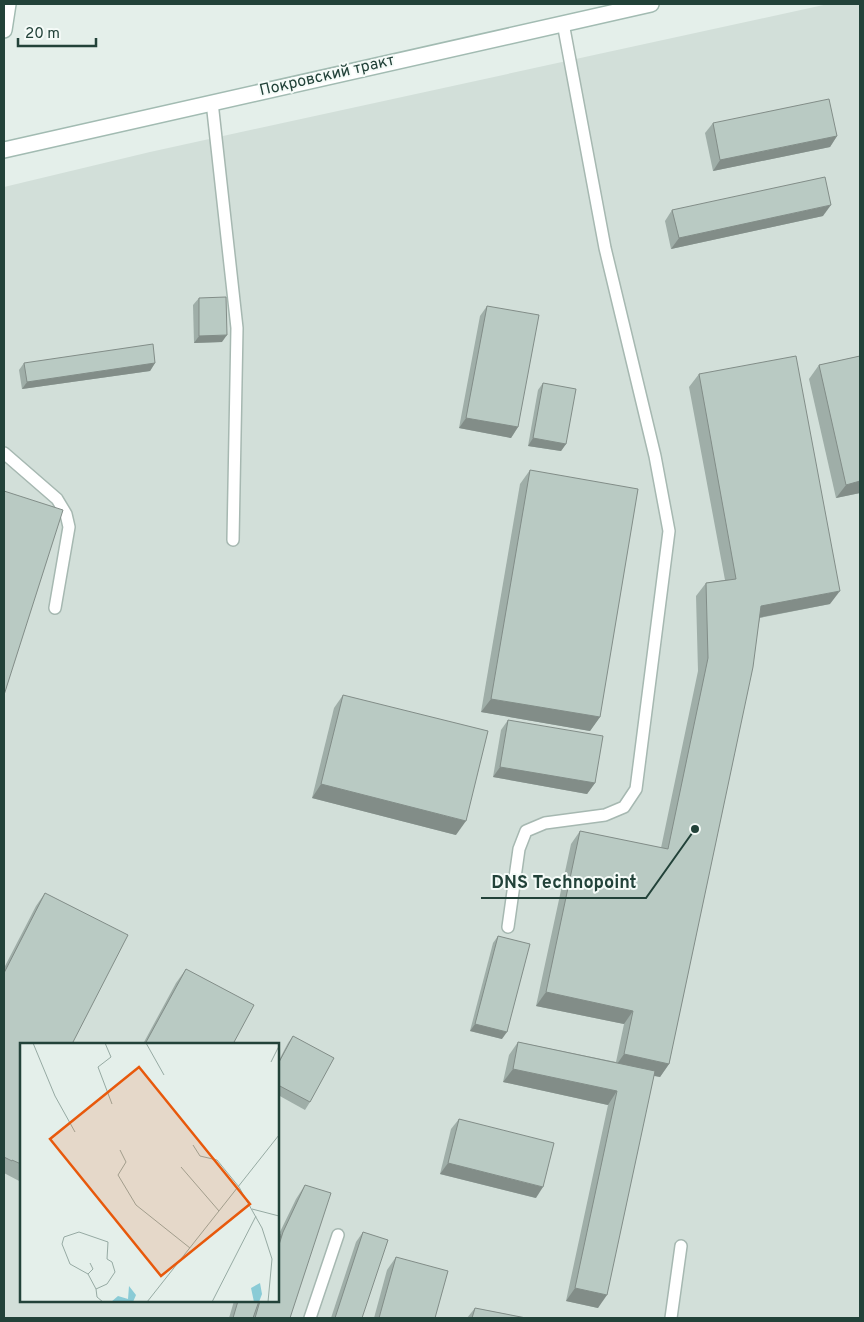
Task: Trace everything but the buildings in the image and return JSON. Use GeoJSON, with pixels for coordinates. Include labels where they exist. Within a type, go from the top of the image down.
{"type":"FeatureCollection","features":[{"type":"Feature","properties":{"kind":"main road"},"geometry":{"type":"LineString","coordinates":[[4,30],[8,4]]}},
{"type":"Feature","properties":{"kind":"main road","name":"Покровский тракт"},"geometry":{"type":"LineString","coordinates":[[4,150],[650,4]]}},
{"type":"Feature","properties":{"kind":"lane"},"geometry":{"type":"LineString","coordinates":[[508,927],[519,849],[526,831],[545,823],[605,815],[624,807],[636,789],[669,531],[655,456],[605,248],[562,23]]}},
{"type":"Feature","properties":{"kind":"lane"},"geometry":{"type":"LineString","coordinates":[[212,102],[237,328],[233,540]]}},
{"type":"Feature","properties":{"kind":"lane"},"geometry":{"type":"LineString","coordinates":[[4,453],[57,499],[66,514],[69,527],[55,608]]}},
{"type":"Feature","properties":{"kind":"lane"},"geometry":{"type":"LineString","coordinates":[[310,1318],[338,1235]]}},
{"type":"Feature","properties":{"kind":"lane"},"geometry":{"type":"LineString","coordinates":[[671,1318],[681,1246]]}},
{"type":"Feature","properties":{"kind":"shaded area"},"geometry":{"type":"Polygon","coordinates":[[[828,4],[860,4],[860,1318],[4,1318],[4,187],[150,152],[828,4]]]}},
{"type":"Feature","properties":{"kind":"place","name":"DNS Technopoint"},"geometry":{"type":"Point","coordinates":[695,829]}}]}
